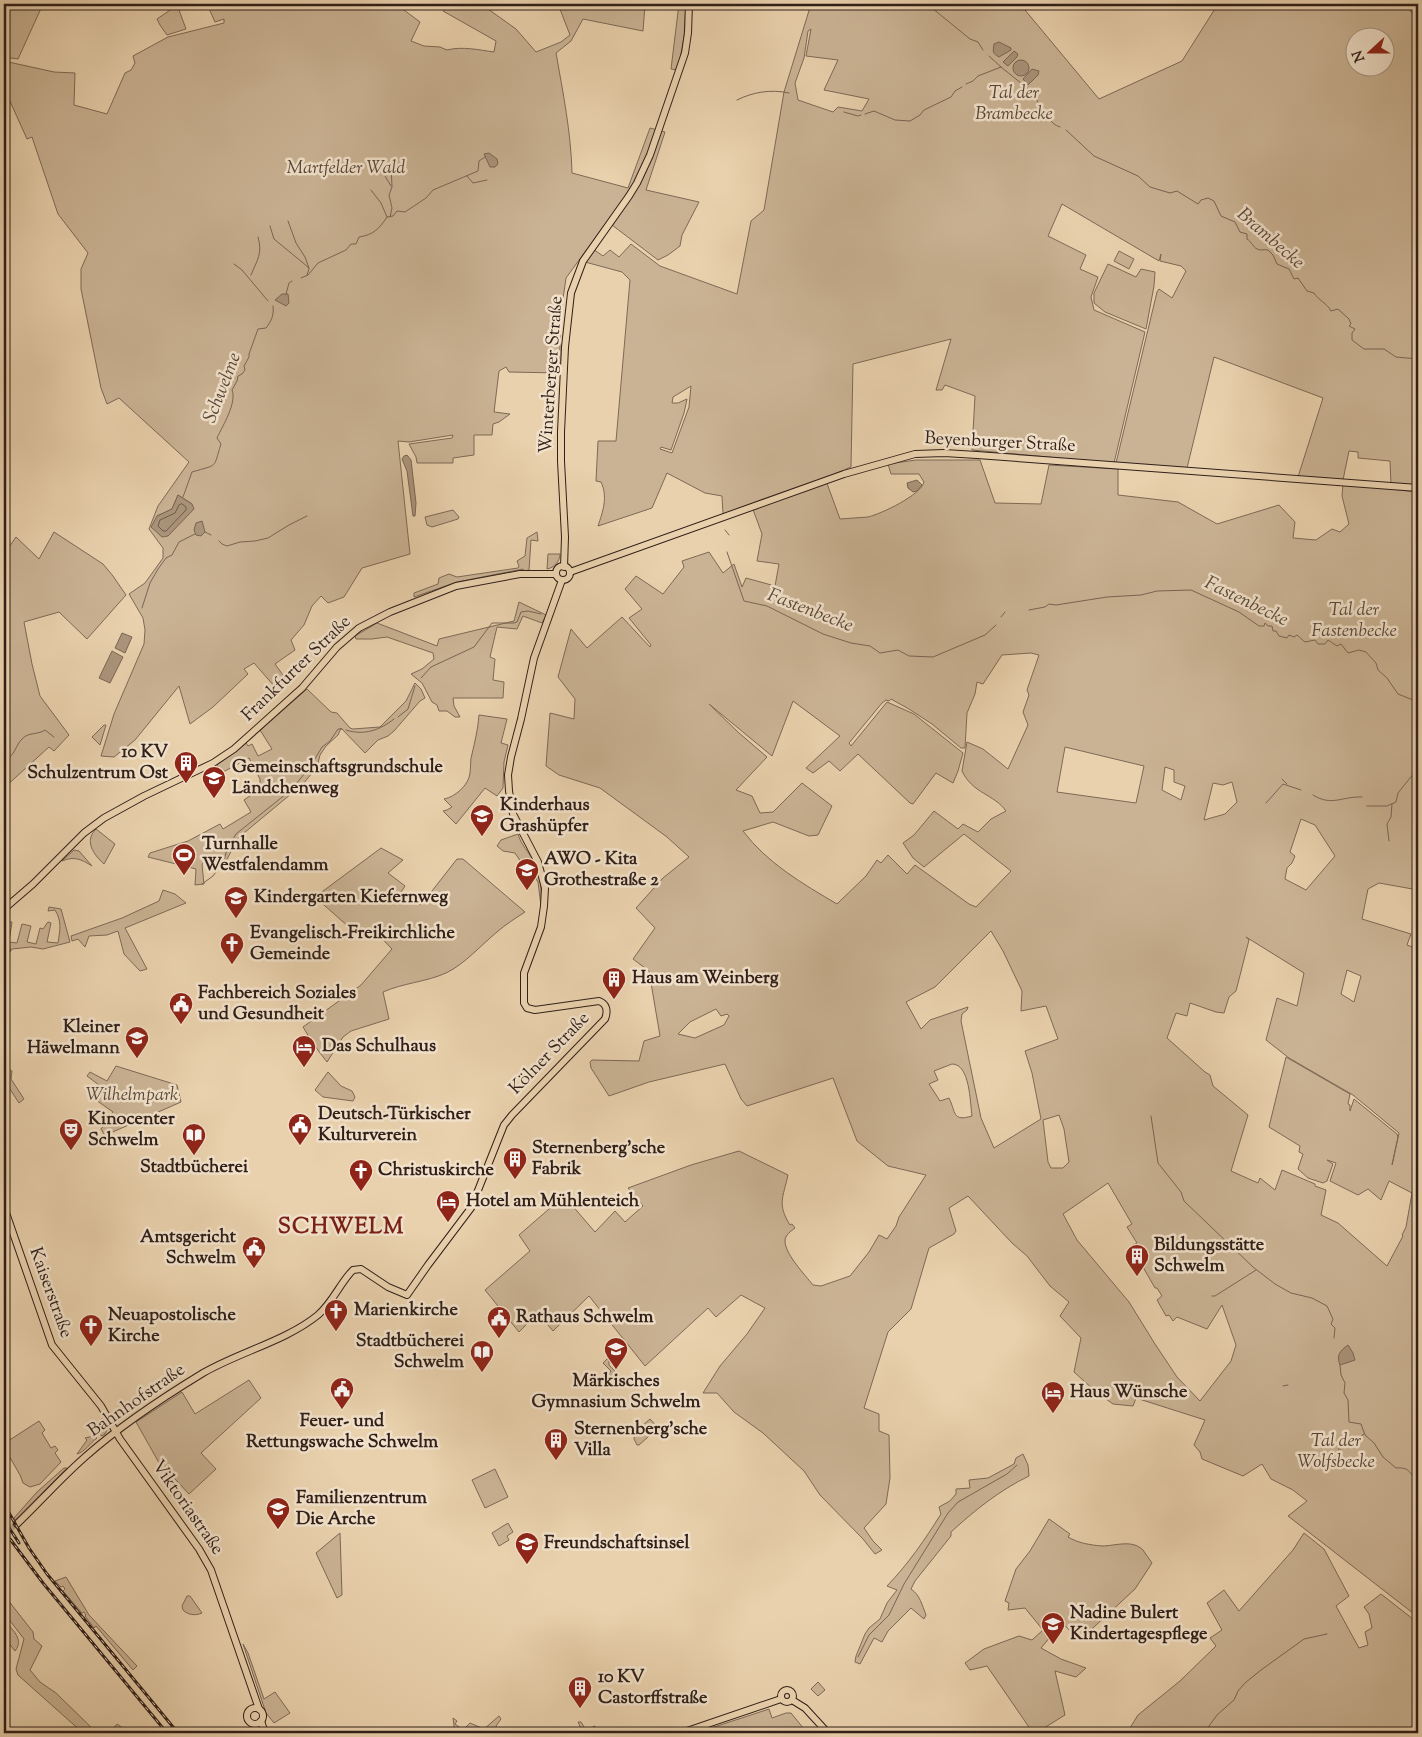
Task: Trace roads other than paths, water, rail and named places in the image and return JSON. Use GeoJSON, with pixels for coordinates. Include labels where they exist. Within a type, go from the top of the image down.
{"type":"FeatureCollection","features":[{"type":"Feature","properties":{"kind":"main road","name":"Winterberger Straße"},"geometry":{"type":"LineString","coordinates":[[564,567],[565,537],[561,476],[561,432],[565,347],[571,293],[583,261],[629,196],[650,155],[685,53],[689,4]]}},
{"type":"Feature","properties":{"kind":"main road","name":"Beyenburger Straße"},"geometry":{"type":"LineString","coordinates":[[570,572],[844,474],[923,453],[986,455],[1418,488]]}},
{"type":"Feature","properties":{"kind":"main road"},"geometry":{"type":"LineString","coordinates":[[564,567],[570,572],[568,578],[562,580],[556,574],[558,568],[564,567]]}},
{"type":"Feature","properties":{"kind":"main road","name":"Frankfurter Straße"},"geometry":{"type":"LineString","coordinates":[[4,909],[33,884],[79,837],[114,811],[224,756],[302,688],[345,639],[372,621],[460,585],[520,574],[556,574]]}},
{"type":"Feature","properties":{"kind":"main road","name":"Kölner Straße"},"geometry":{"type":"LineString","coordinates":[[356,1269],[361,1269],[388,1287],[407,1295],[471,1208],[504,1126],[512,1115],[605,1019],[607,1012],[604,1004],[596,1001],[542,1009],[527,1008],[524,996],[524,973],[541,927],[545,888],[538,862],[513,814],[508,775],[510,757],[521,719],[534,658],[562,580]]}},
{"type":"Feature","properties":{"kind":"main road","name":"Kaiserstraße"},"geometry":{"type":"LineString","coordinates":[[4,1207],[50,1340],[55,1350],[101,1406],[116,1432]]}},
{"type":"Feature","properties":{"kind":"main road","name":"Bahnhofstraße"},"geometry":{"type":"LineString","coordinates":[[17,1524],[75,1465],[116,1432],[158,1402],[215,1366],[310,1321],[327,1306],[349,1274],[356,1269]]}},
{"type":"Feature","properties":{"kind":"main road","name":"Viktoriastraße"},"geometry":{"type":"LineString","coordinates":[[116,1432],[199,1549],[211,1570],[259,1710]]}},
{"type":"Feature","properties":{"kind":"main road"},"geometry":{"type":"LineString","coordinates":[[781,1699],[782,1693],[787,1690],[792,1693],[792,1700]]}},
{"type":"Feature","properties":{"kind":"main road","name":"Viktoriastraße"},"geometry":{"type":"LineString","coordinates":[[250,1710],[252,1692]]}},
{"type":"Feature","properties":{"kind":"main road"},"geometry":{"type":"LineString","coordinates":[[681,1733],[781,1699],[786,1702],[792,1700]]}},
{"type":"Feature","properties":{"kind":"main road"},"geometry":{"type":"LineString","coordinates":[[792,1700],[805,1708],[828,1733]]}},
{"type":"Feature","properties":{"kind":"main road"},"geometry":{"type":"LineString","coordinates":[[261,1733],[247,1717],[250,1710],[254,1708],[259,1710],[262,1715],[261,1721],[265,1733]]}},
{"type":"Feature","properties":{"kind":"main road"},"geometry":{"type":"LineString","coordinates":[[253,1724],[261,1721]]}},
{"type":"Feature","properties":{"kind":"water"},"geometry":{"type":"Polygon","coordinates":[[[999,42],[1011,48],[1011,50],[999,57],[993,51],[994,44],[999,42]]]}},
{"type":"Feature","properties":{"kind":"water"},"geometry":{"type":"Polygon","coordinates":[[[1014,51],[1018,54],[1017,57],[1008,66],[1003,62],[1014,51]]]}},
{"type":"Feature","properties":{"kind":"water"},"geometry":{"type":"Polygon","coordinates":[[[1021,60],[1029,68],[1021,76],[1013,68],[1021,60]]]}},
{"type":"Feature","properties":{"kind":"water"},"geometry":{"type":"Polygon","coordinates":[[[1032,69],[1039,71],[1038,75],[1028,85],[1023,79],[1032,69]]]}},
{"type":"Feature","properties":{"kind":"water"},"geometry":{"type":"Polygon","coordinates":[[[489,153],[497,159],[498,164],[495,167],[490,167],[484,154],[489,153]]]}},
{"type":"Feature","properties":{"kind":"water"},"geometry":{"type":"Polygon","coordinates":[[[282,294],[288,294],[289,303],[286,306],[275,300],[282,294]]]}},
{"type":"Feature","properties":{"kind":"water"},"geometry":{"type":"Polygon","coordinates":[[[407,455],[411,460],[416,503],[415,516],[413,516],[407,471],[402,459],[407,455]]]}},
{"type":"Feature","properties":{"kind":"water"},"geometry":{"type":"Polygon","coordinates":[[[917,480],[922,485],[917,491],[913,492],[908,488],[907,483],[917,480]]]}},
{"type":"Feature","properties":{"kind":"water"},"geometry":{"type":"Polygon","coordinates":[[[178,495],[192,504],[194,509],[168,536],[162,537],[151,527],[157,516],[172,509],[178,495]]]}},
{"type":"Feature","properties":{"kind":"water"},"geometry":{"type":"Polygon","coordinates":[[[202,521],[205,532],[201,536],[196,535],[194,530],[196,523],[202,521]]]}},
{"type":"Feature","properties":{"kind":"water"},"geometry":{"type":"Polygon","coordinates":[[[122,633],[132,637],[125,653],[115,648],[122,633]]]}},
{"type":"Feature","properties":{"kind":"water"},"geometry":{"type":"Polygon","coordinates":[[[112,651],[123,657],[110,683],[99,678],[112,651]]]}},
{"type":"Feature","properties":{"kind":"water"},"geometry":{"type":"Polygon","coordinates":[[[1348,1345],[1355,1360],[1340,1365],[1338,1358],[1343,1349],[1348,1345]]]}},
{"type":"Feature","properties":{"kind":"waterway","name":"Brambecke"},"geometry":{"type":"LineString","coordinates":[[927,4],[970,39],[978,42],[983,50]]}},
{"type":"Feature","properties":{"kind":"waterway"},"geometry":{"type":"LineString","coordinates":[[1406,4],[1418,22]]}},
{"type":"Feature","properties":{"kind":"waterway","name":"Brambecke"},"geometry":{"type":"LineString","coordinates":[[989,56],[1032,92],[1038,102],[1037,108],[1060,127]]}},
{"type":"Feature","properties":{"kind":"waterway"},"geometry":{"type":"LineString","coordinates":[[966,84],[978,76],[1001,67]]}},
{"type":"Feature","properties":{"kind":"waterway"},"geometry":{"type":"LineString","coordinates":[[865,114],[874,111],[895,120],[910,121],[924,110],[951,97],[955,91],[962,87]]}},
{"type":"Feature","properties":{"kind":"waterway"},"geometry":{"type":"LineString","coordinates":[[737,100],[762,92],[776,91],[789,93]]}},
{"type":"Feature","properties":{"kind":"waterway"},"geometry":{"type":"LineString","coordinates":[[844,112],[858,116],[861,115]]}},
{"type":"Feature","properties":{"kind":"waterway","name":"Brambecke"},"geometry":{"type":"LineString","coordinates":[[1066,130],[1094,156],[1138,176],[1150,187],[1170,193],[1177,191],[1198,204],[1201,200],[1208,198],[1214,201],[1221,216],[1235,222],[1240,232],[1247,234],[1247,239],[1256,248],[1268,250],[1273,255],[1277,264],[1289,269],[1294,279],[1298,278],[1307,291],[1314,293],[1331,311],[1338,309],[1349,319],[1351,324],[1349,326],[1355,329],[1352,333],[1352,340],[1364,349],[1384,349],[1396,357],[1418,359]]}},
{"type":"Feature","properties":{"kind":"waterway","name":"Schwelme"},"geometry":{"type":"LineString","coordinates":[[301,278],[308,275],[318,263],[346,250],[351,244],[356,244],[359,237],[375,231],[387,217],[393,216],[397,211],[405,212],[426,198],[433,190],[478,171],[479,161],[485,157]]}},
{"type":"Feature","properties":{"kind":"waterway"},"geometry":{"type":"LineString","coordinates":[[390,217],[392,208],[389,195],[392,187],[391,164]]}},
{"type":"Feature","properties":{"kind":"waterway"},"geometry":{"type":"LineString","coordinates":[[385,176],[391,186]]}},
{"type":"Feature","properties":{"kind":"waterway","name":"Schwelme"},"geometry":{"type":"LineString","coordinates":[[467,176],[473,183],[487,180]]}},
{"type":"Feature","properties":{"kind":"waterway"},"geometry":{"type":"LineString","coordinates":[[371,190],[381,203],[387,217]]}},
{"type":"Feature","properties":{"kind":"waterway","name":"Schwelme"},"geometry":{"type":"LineString","coordinates":[[288,221],[296,243],[305,257],[309,268]]}},
{"type":"Feature","properties":{"kind":"waterway","name":"Schwelme"},"geometry":{"type":"LineString","coordinates":[[270,226],[274,239],[308,267],[307,275]]}},
{"type":"Feature","properties":{"kind":"waterway","name":"Schwelme"},"geometry":{"type":"LineString","coordinates":[[251,275],[260,253],[258,237]]}},
{"type":"Feature","properties":{"kind":"waterway","name":"Schwelme"},"geometry":{"type":"LineString","coordinates":[[234,264],[242,270],[268,301]]}},
{"type":"Feature","properties":{"kind":"waterway","name":"Schwelme"},"geometry":{"type":"LineString","coordinates":[[286,294],[289,283],[292,281]]}},
{"type":"Feature","properties":{"kind":"waterway","name":"Schwelme"},"geometry":{"type":"LineString","coordinates":[[183,497],[192,472],[211,466],[215,462],[221,444],[217,438],[226,421],[233,401],[232,390],[238,376],[245,370],[244,366],[258,329],[266,328],[271,320],[273,306]]}},
{"type":"Feature","properties":{"kind":"waterway"},"geometry":{"type":"LineString","coordinates":[[219,541],[227,546],[268,538],[307,516]]}},
{"type":"Feature","properties":{"kind":"waterway","name":"Fastenbecke"},"geometry":{"type":"LineString","coordinates":[[725,530],[729,535]]}},
{"type":"Feature","properties":{"kind":"waterway"},"geometry":{"type":"LineString","coordinates":[[205,532],[211,535]]}},
{"type":"Feature","properties":{"kind":"waterway","name":"Schwelme"},"geometry":{"type":"LineString","coordinates":[[142,608],[150,583],[158,569],[166,558],[172,555],[179,542],[195,534]]}},
{"type":"Feature","properties":{"kind":"waterway","name":"Fastenbecke"},"geometry":{"type":"LineString","coordinates":[[727,552],[744,601],[767,606],[823,634],[851,643],[870,646],[880,653],[898,650],[909,656],[933,657],[985,635],[996,625]]}},
{"type":"Feature","properties":{"kind":"waterway","name":"Fastenbecke"},"geometry":{"type":"LineString","coordinates":[[1029,610],[1045,607],[1049,604],[1056,605],[1107,597],[1141,595],[1157,591],[1191,590],[1239,612],[1259,626],[1264,626],[1265,623],[1268,626],[1272,626],[1273,631],[1276,631],[1279,636],[1287,638],[1289,635],[1294,637],[1297,635],[1305,642],[1315,640],[1318,644],[1325,644],[1328,640],[1337,646],[1341,644],[1348,653],[1359,650],[1366,652],[1398,694],[1418,702]]}},
{"type":"Feature","properties":{"kind":"waterway"},"geometry":{"type":"LineString","coordinates":[[421,678],[431,667],[474,647],[492,623],[517,622],[521,612],[528,611],[541,614]]}},
{"type":"Feature","properties":{"kind":"waterway","name":"Fastenbecke"},"geometry":{"type":"LineString","coordinates":[[1001,617],[1005,612]]}},
{"type":"Feature","properties":{"kind":"waterway"},"geometry":{"type":"LineString","coordinates":[[398,717],[408,709],[415,686]]}},
{"type":"Feature","properties":{"kind":"waterway"},"geometry":{"type":"LineString","coordinates":[[346,730],[353,732],[371,731],[394,719]]}},
{"type":"Feature","properties":{"kind":"waterway"},"geometry":{"type":"LineString","coordinates":[[202,884],[213,876],[224,861],[227,849],[236,834],[291,790],[310,767],[322,747],[330,741],[338,729],[342,729]]}},
{"type":"Feature","properties":{"kind":"waterway","name":"Schwelme"},"geometry":{"type":"LineString","coordinates":[[4,760],[8,759],[27,735],[45,730],[54,737]]}},
{"type":"Feature","properties":{"kind":"waterway"},"geometry":{"type":"LineString","coordinates":[[1367,806],[1387,806],[1396,802],[1398,793],[1418,768]]}},
{"type":"Feature","properties":{"kind":"waterway"},"geometry":{"type":"LineString","coordinates":[[1282,779],[1287,784]]}},
{"type":"Feature","properties":{"kind":"waterway"},"geometry":{"type":"LineString","coordinates":[[1266,803],[1283,784],[1301,790]]}},
{"type":"Feature","properties":{"kind":"waterway"},"geometry":{"type":"LineString","coordinates":[[1313,795],[1332,801],[1362,797]]}},
{"type":"Feature","properties":{"kind":"waterway"},"geometry":{"type":"LineString","coordinates":[[1389,841],[1387,824],[1391,817],[1392,804]]}},
{"type":"Feature","properties":{"kind":"waterway"},"geometry":{"type":"LineString","coordinates":[[1151,1116],[1158,1163],[1181,1192],[1184,1201],[1253,1267],[1275,1284],[1291,1293],[1312,1298],[1327,1306],[1333,1319],[1331,1324],[1335,1328],[1334,1338]]}},
{"type":"Feature","properties":{"kind":"waterway"},"geometry":{"type":"LineString","coordinates":[[1212,1296],[1215,1296],[1256,1270]]}},
{"type":"Feature","properties":{"kind":"waterway"},"geometry":{"type":"LineString","coordinates":[[1340,1365],[1341,1375],[1345,1383],[1344,1393],[1348,1400],[1349,1422],[1361,1424],[1365,1435],[1374,1443],[1383,1457],[1396,1468],[1407,1470],[1418,1481]]}},
{"type":"Feature","properties":{"kind":"waterway"},"geometry":{"type":"LineString","coordinates":[[1283,1386],[1288,1385]]}},
{"type":"Feature","properties":{"kind":"waterway"},"geometry":{"type":"LineString","coordinates":[[1347,1446],[1364,1434]]}},
{"type":"Feature","properties":{"kind":"waterway"},"geometry":{"type":"LineString","coordinates":[[858,1657],[869,1635],[889,1615],[904,1584],[948,1513],[958,1502],[1007,1474],[1017,1465]]}},
{"type":"Feature","properties":{"kind":"waterway"},"geometry":{"type":"LineString","coordinates":[[1204,1733],[1217,1715],[1234,1700],[1238,1691],[1245,1683],[1261,1670],[1304,1639],[1327,1634]]}},
{"type":"Feature","properties":{"kind":"tunnel"},"geometry":{"type":"LineString","coordinates":[[4,1533],[17,1524]]}},
{"type":"Feature","properties":{"kind":"railway"},"geometry":{"type":"LineString","coordinates":[[4,1504],[29,1548],[47,1574],[178,1733]]}},
{"type":"Feature","properties":{"kind":"railway"},"geometry":{"type":"LineString","coordinates":[[4,1520],[19,1543]]}},
{"type":"Feature","properties":{"kind":"railway"},"geometry":{"type":"LineString","coordinates":[[10,1539],[43,1583],[167,1733]]}},
{"type":"Feature","properties":{"kind":"place","name":"10 KV Schulzentrum Ost"},"geometry":{"type":"Point","coordinates":[186,784]}},
{"type":"Feature","properties":{"kind":"place","name":"Gemeinschaftsgrundschule Ländchenweg"},"geometry":{"type":"Point","coordinates":[214,799]}},
{"type":"Feature","properties":{"kind":"place","name":"Kinderhaus Grashüpfer"},"geometry":{"type":"Point","coordinates":[482,837]}},
{"type":"Feature","properties":{"kind":"place","name":"Turnhalle Westfalendamm"},"geometry":{"type":"Point","coordinates":[184,876]}},
{"type":"Feature","properties":{"kind":"place","name":"AWO - Kita Grothestraße 2"},"geometry":{"type":"Point","coordinates":[527,891]}},
{"type":"Feature","properties":{"kind":"place","name":"Kindergarten Kiefernweg"},"geometry":{"type":"Point","coordinates":[236,919]}},
{"type":"Feature","properties":{"kind":"place","name":"Evangelisch-Freikirchliche Gemeinde"},"geometry":{"type":"Point","coordinates":[232,965]}},
{"type":"Feature","properties":{"kind":"place","name":"Haus am Weinberg"},"geometry":{"type":"Point","coordinates":[614,1000]}},
{"type":"Feature","properties":{"kind":"place","name":"Fachbereich Soziales und Gesundheit"},"geometry":{"type":"Point","coordinates":[181,1025]}},
{"type":"Feature","properties":{"kind":"place","name":"Kleiner Häwelmann"},"geometry":{"type":"Point","coordinates":[137,1059]}},
{"type":"Feature","properties":{"kind":"place","name":"Das Schulhaus"},"geometry":{"type":"Point","coordinates":[304,1068]}},
{"type":"Feature","properties":{"kind":"place","name":"Deutsch-Türkischer Kulturverein"},"geometry":{"type":"Point","coordinates":[300,1146]}},
{"type":"Feature","properties":{"kind":"place","name":"Kinocenter Schwelm"},"geometry":{"type":"Point","coordinates":[71,1151]}},
{"type":"Feature","properties":{"kind":"place","name":"Stadtbücherei"},"geometry":{"type":"Point","coordinates":[194,1156]}},
{"type":"Feature","properties":{"kind":"place","name":"Sternenberg’sche Fabrik"},"geometry":{"type":"Point","coordinates":[515,1180]}},
{"type":"Feature","properties":{"kind":"place","name":"Christuskirche"},"geometry":{"type":"Point","coordinates":[361,1192]}},
{"type":"Feature","properties":{"kind":"place","name":"Hotel am Mühlenteich"},"geometry":{"type":"Point","coordinates":[448,1223]}},
{"type":"Feature","properties":{"kind":"place","name":"Amtsgericht Schwelm"},"geometry":{"type":"Point","coordinates":[254,1269]}},
{"type":"Feature","properties":{"kind":"place","name":"Bildungsstätte Schwelm"},"geometry":{"type":"Point","coordinates":[1137,1277]}},
{"type":"Feature","properties":{"kind":"place","name":"Marienkirche"},"geometry":{"type":"Point","coordinates":[336,1332]}},
{"type":"Feature","properties":{"kind":"place","name":"Rathaus Schwelm"},"geometry":{"type":"Point","coordinates":[499,1339]}},
{"type":"Feature","properties":{"kind":"place","name":"Neuapostolische Kirche"},"geometry":{"type":"Point","coordinates":[91,1347]}},
{"type":"Feature","properties":{"kind":"place","name":"Märkisches Gymnasium Schwelm"},"geometry":{"type":"Point","coordinates":[616,1370]}},
{"type":"Feature","properties":{"kind":"place","name":"Stadtbücherei Schwelm"},"geometry":{"type":"Point","coordinates":[482,1373]}},
{"type":"Feature","properties":{"kind":"place","name":"Feuer- und Rettungswache Schwelm"},"geometry":{"type":"Point","coordinates":[342,1410]}},
{"type":"Feature","properties":{"kind":"place","name":"Haus Wünsche"},"geometry":{"type":"Point","coordinates":[1053,1414]}},
{"type":"Feature","properties":{"kind":"place","name":"Sternenberg’sche Villa"},"geometry":{"type":"Point","coordinates":[556,1461]}},
{"type":"Feature","properties":{"kind":"place","name":"Familienzentrum Die Arche"},"geometry":{"type":"Point","coordinates":[278,1530]}},
{"type":"Feature","properties":{"kind":"place","name":"Freundschaftsinsel"},"geometry":{"type":"Point","coordinates":[527,1565]}},
{"type":"Feature","properties":{"kind":"place","name":"Nadine Bulert Kindertagespflege"},"geometry":{"type":"Point","coordinates":[1053,1645]}},
{"type":"Feature","properties":{"kind":"place","name":"10 KV Castorffstraße"},"geometry":{"type":"Point","coordinates":[580,1709]}},
{"type":"Feature","properties":{"kind":"district","name":"SCHWELM"},"geometry":{"type":"Point","coordinates":[341,1228]}},
{"type":"Feature","properties":{"kind":"park label","name":"Tal der Brambecke"},"geometry":{"type":"Point","coordinates":[1014,104]}},
{"type":"Feature","properties":{"kind":"park label","name":"Martfelder Wald"},"geometry":{"type":"Point","coordinates":[346,169]}},
{"type":"Feature","properties":{"kind":"park label","name":"Tal der Fastenbecke"},"geometry":{"type":"Point","coordinates":[1354,621]}},
{"type":"Feature","properties":{"kind":"park label","name":"Wilhelmpark"},"geometry":{"type":"Point","coordinates":[132,1096]}},
{"type":"Feature","properties":{"kind":"park label","name":"Tal der Wolfsbecke"},"geometry":{"type":"Point","coordinates":[1336,1452]}}]}
